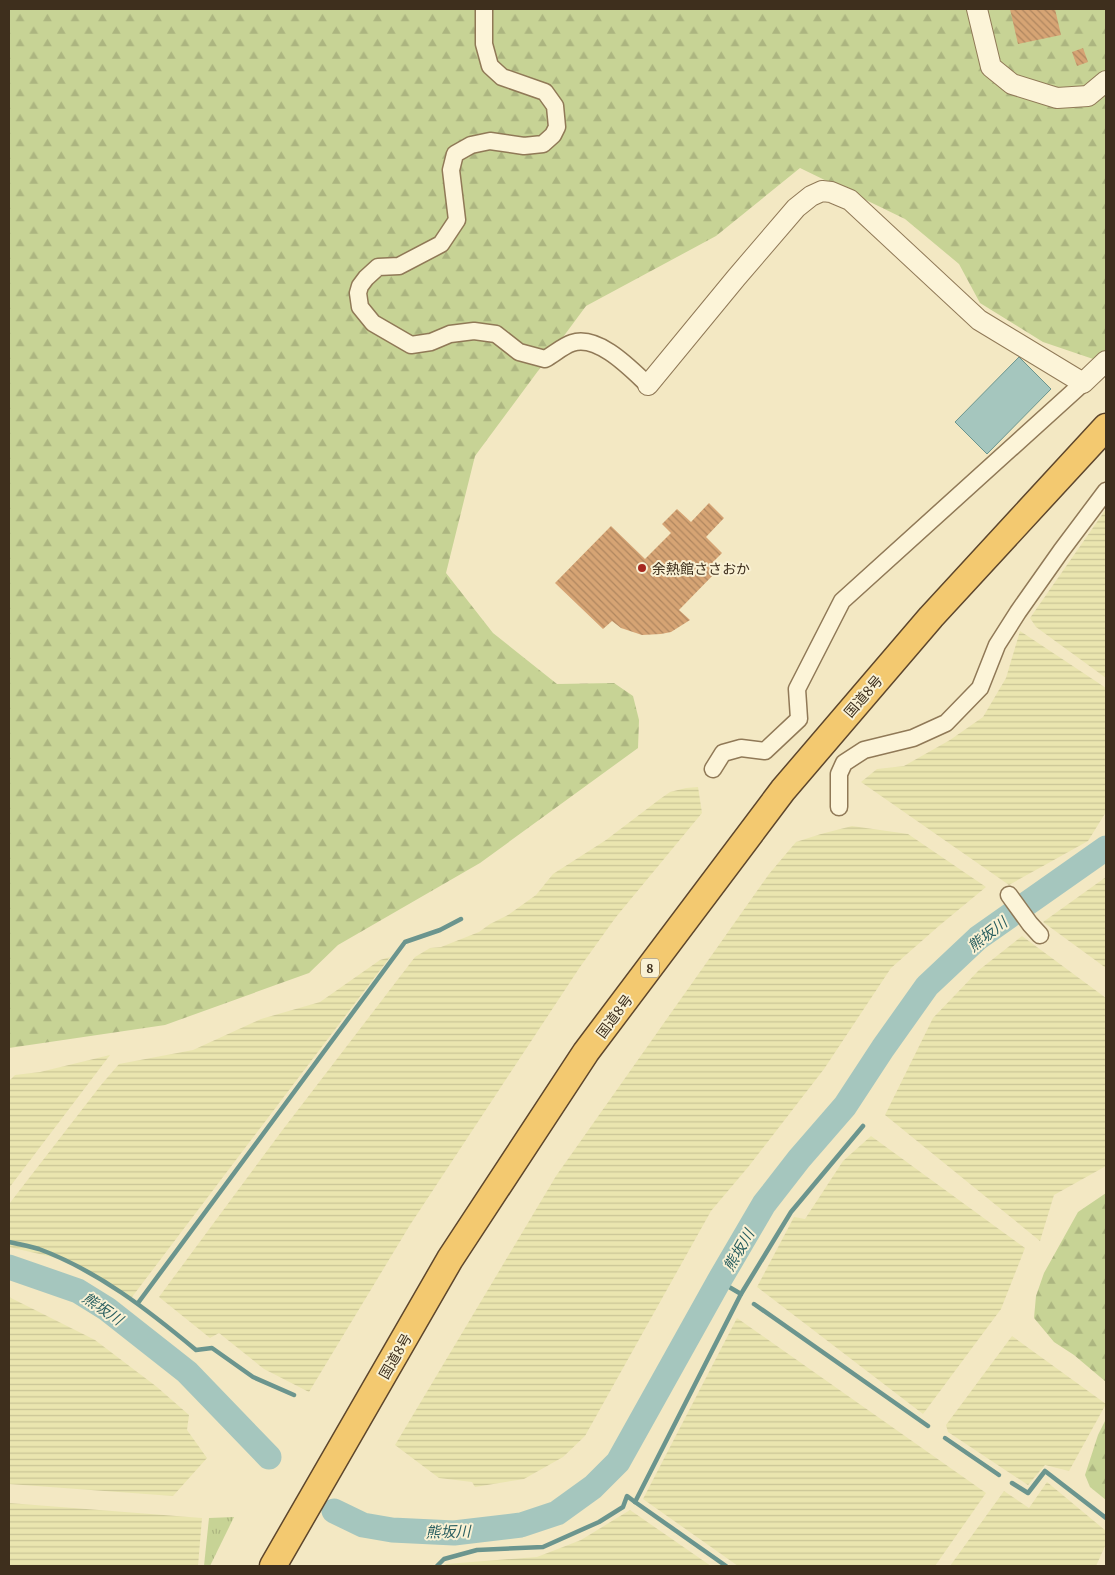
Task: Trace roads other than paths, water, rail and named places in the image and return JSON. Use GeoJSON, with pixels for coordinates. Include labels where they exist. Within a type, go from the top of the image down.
{"type":"FeatureCollection","features":[{"type":"Feature","properties":{"kind":"highway","name":"国道8号"},"geometry":{"type":"LineString","coordinates":[[273,1566],[450,1259],[586,1052],[783,790],[931,617],[1106,428]]}},
{"type":"Feature","properties":{"kind":"street"},"geometry":{"type":"LineString","coordinates":[[484,9],[484,44],[490,66],[502,78],[545,92],[554,106],[557,126],[553,135],[543,144],[524,146],[490,141],[470,144],[455,154],[451,170],[457,220],[441,244],[398,266],[378,267],[370,273],[360,286],[358,293],[360,307],[373,323],[411,345],[431,342],[450,334],[474,331],[496,334],[519,352],[545,359],[572,343],[584,341],[614,354],[648,385],[796,208],[811,196],[822,191],[831,192],[850,200],[979,320],[1083,383]]}},
{"type":"Feature","properties":{"kind":"street"},"geometry":{"type":"LineString","coordinates":[[977,9],[991,67],[1012,84],[1057,98],[1088,96],[1106,81]]}},
{"type":"Feature","properties":{"kind":"street"},"geometry":{"type":"LineString","coordinates":[[712,768],[723,752],[741,748],[765,751],[799,719],[797,689],[842,601],[1106,361]]}},
{"type":"Feature","properties":{"kind":"street"},"geometry":{"type":"LineString","coordinates":[[839,807],[839,774],[844,763],[864,750],[913,738],[946,723],[980,688],[997,645],[1018,612],[1106,491]]}},
{"type":"Feature","properties":{"kind":"street"},"geometry":{"type":"LineString","coordinates":[[1009,896],[1040,935]]}},
{"type":"Feature","properties":{"kind":"water"},"geometry":{"type":"Polygon","coordinates":[[[1019,357],[1051,389],[987,454],[955,422],[1019,357]]]}},
{"type":"Feature","properties":{"kind":"waterway","name":"熊坂川"},"geometry":{"type":"LineString","coordinates":[[334,1511],[363,1525],[392,1530],[454,1533],[521,1525],[557,1513],[593,1487],[618,1462],[764,1204],[799,1159],[845,1106],[927,986],[978,938],[1106,848]]}},
{"type":"Feature","properties":{"kind":"waterway"},"geometry":{"type":"LineString","coordinates":[[138,1303],[405,942],[440,930],[461,919]]}},
{"type":"Feature","properties":{"kind":"waterway"},"geometry":{"type":"LineString","coordinates":[[726,1566],[635,1502],[741,1294],[791,1212],[863,1126]]}},
{"type":"Feature","properties":{"kind":"waterway"},"geometry":{"type":"LineString","coordinates":[[9,1242],[39,1249],[82,1268],[141,1306],[196,1350],[212,1348],[253,1377],[294,1395]]}},
{"type":"Feature","properties":{"kind":"waterway","name":"熊坂川"},"geometry":{"type":"LineString","coordinates":[[9,1267],[78,1291],[107,1309],[187,1372],[269,1457]]}},
{"type":"Feature","properties":{"kind":"waterway"},"geometry":{"type":"LineString","coordinates":[[719,1281],[741,1294]]}},
{"type":"Feature","properties":{"kind":"waterway"},"geometry":{"type":"LineString","coordinates":[[754,1304],[928,1426]]}},
{"type":"Feature","properties":{"kind":"waterway"},"geometry":{"type":"LineString","coordinates":[[945,1438],[999,1475]]}},
{"type":"Feature","properties":{"kind":"waterway"},"geometry":{"type":"LineString","coordinates":[[1012,1483],[1028,1493],[1045,1471],[1106,1518]]}},
{"type":"Feature","properties":{"kind":"waterway"},"geometry":{"type":"LineString","coordinates":[[437,1566],[444,1559],[477,1550],[543,1547],[599,1522],[623,1507],[627,1496],[635,1502]]}},
{"type":"Feature","properties":{"kind":"place","name":"余熱館ささおか"},"geometry":{"type":"Point","coordinates":[642,568]}}]}
